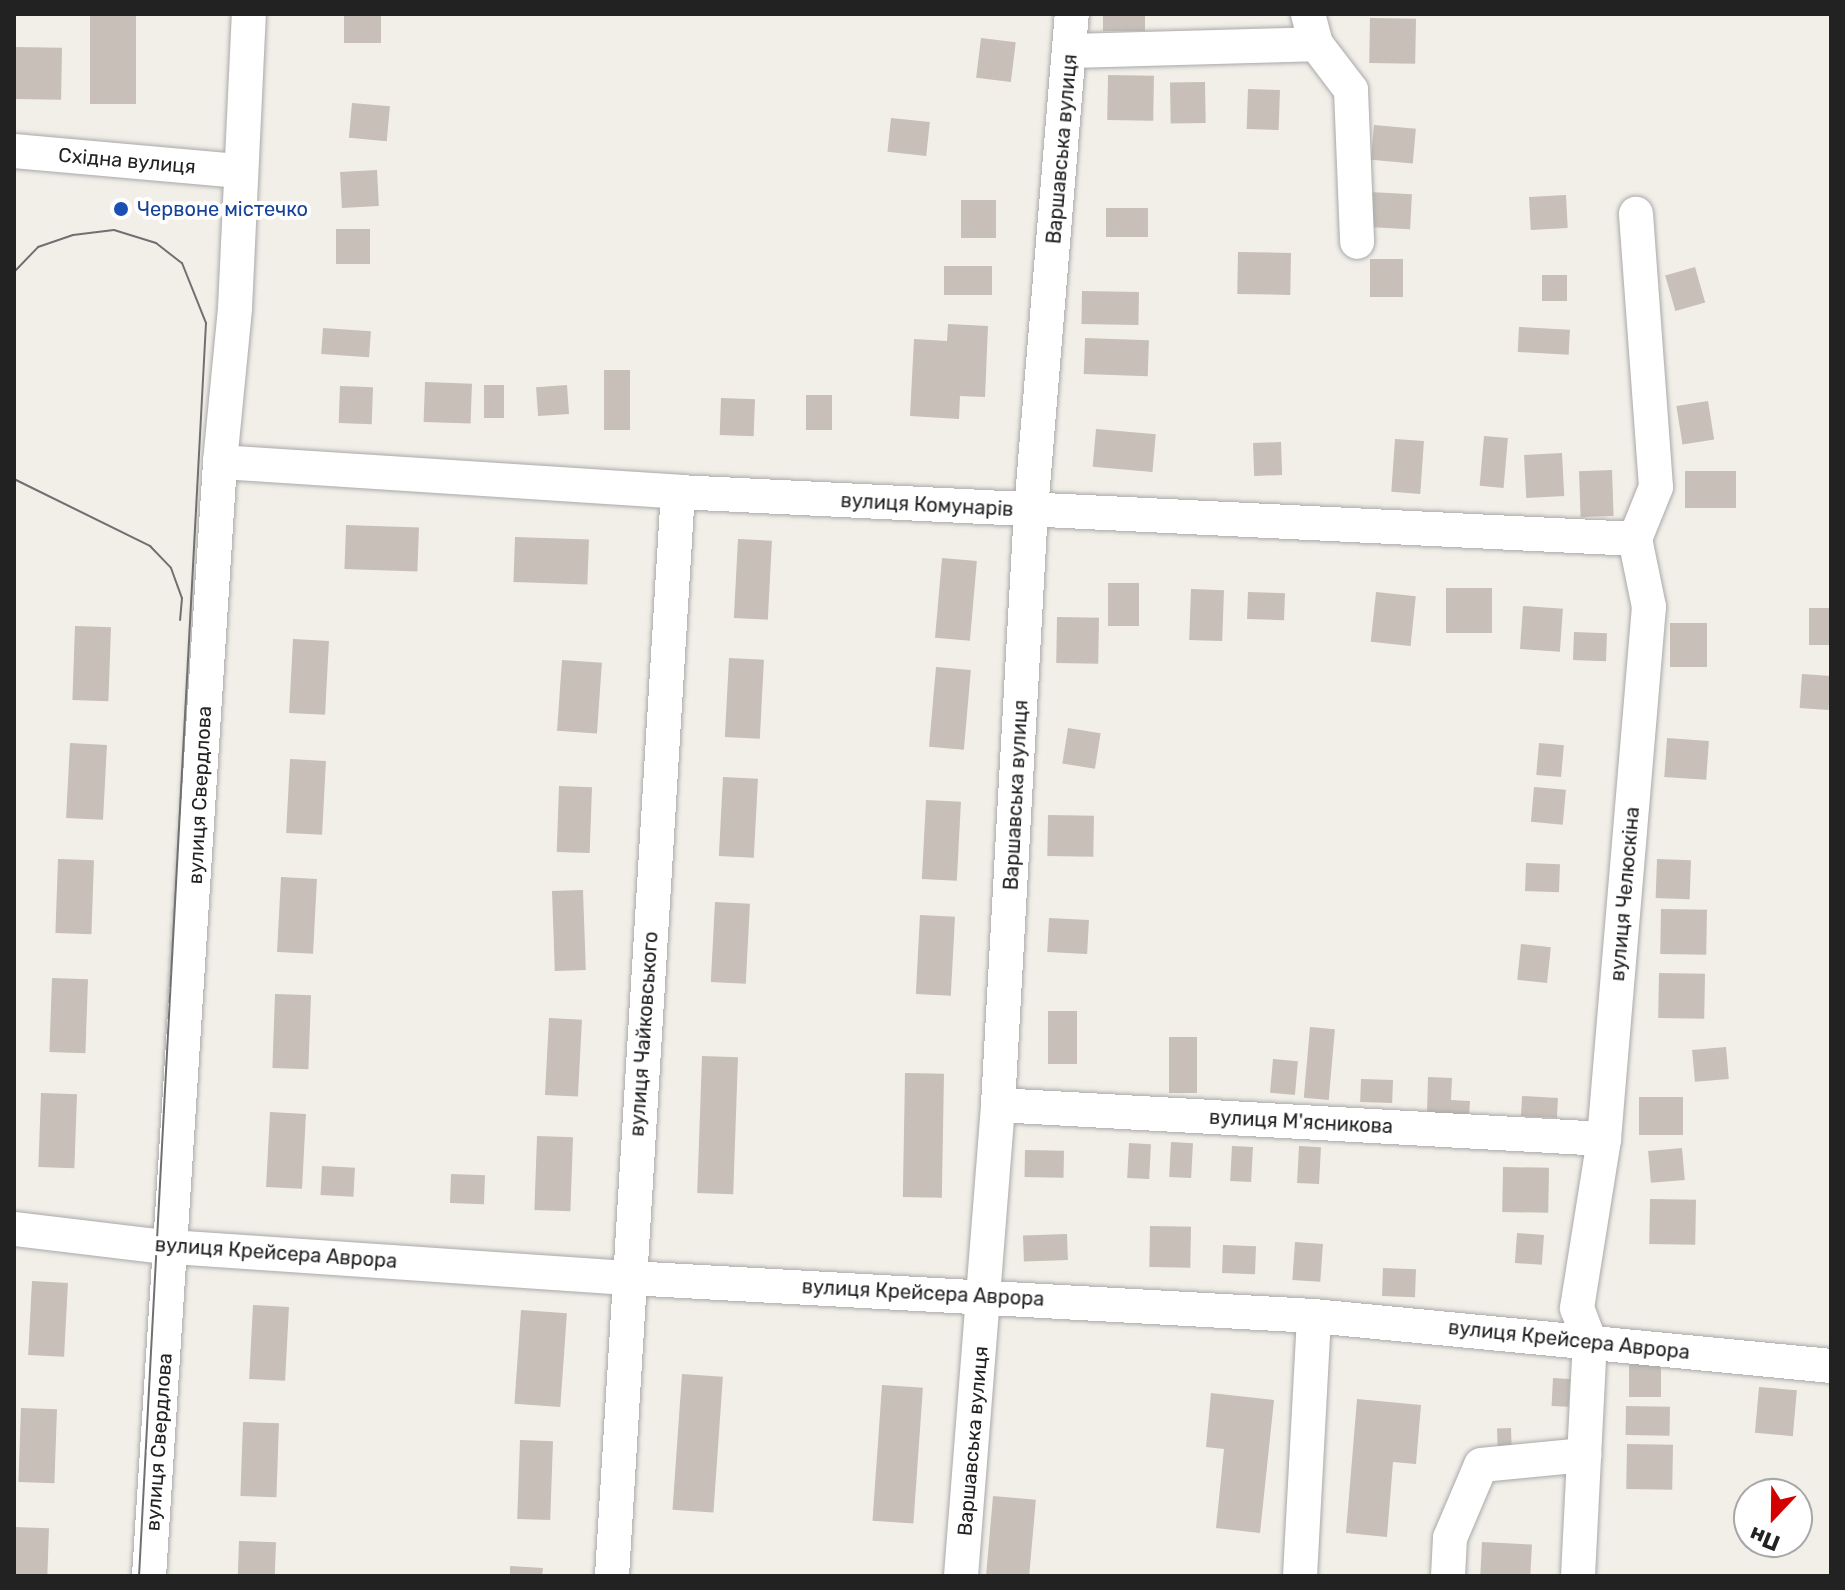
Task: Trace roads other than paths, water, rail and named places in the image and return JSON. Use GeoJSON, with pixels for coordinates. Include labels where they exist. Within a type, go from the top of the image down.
{"type":"FeatureCollection","features":[{"type":"Feature","properties":{"kind":"street","name":"вулиця Свердлова"},"geometry":{"type":"LineString","coordinates":[[149,1576],[173,1245],[220,462],[235,308],[249,14]]}},
{"type":"Feature","properties":{"kind":"street","name":"Варшавська вулиця"},"geometry":{"type":"LineString","coordinates":[[961,1576],[998,1105],[1031,510],[1072,14]]}},
{"type":"Feature","properties":{"kind":"street"},"geometry":{"type":"LineString","coordinates":[[1070,51],[1312,29],[1351,90],[1357,242]]}},
{"type":"Feature","properties":{"kind":"street","name":"Східна вулиця"},"geometry":{"type":"LineString","coordinates":[[14,151],[240,171]]}},
{"type":"Feature","properties":{"kind":"street"},"geometry":{"type":"LineString","coordinates":[[1635,539],[1656,487],[1636,214]]}},
{"type":"Feature","properties":{"kind":"street","name":"вулиця Комунарів"},"geometry":{"type":"LineString","coordinates":[[220,462],[678,492],[1635,539]]}},
{"type":"Feature","properties":{"kind":"street","name":"вулиця Чайковського"},"geometry":{"type":"LineString","coordinates":[[612,1576],[678,492]]}},
{"type":"Feature","properties":{"kind":"street","name":"вулиця Челюскіна"},"geometry":{"type":"LineString","coordinates":[[1578,1576],[1590,1342],[1577,1308],[1604,1139],[1649,607],[1635,539]]}},
{"type":"Feature","properties":{"kind":"street","name":"вулиця М'ясникова"},"geometry":{"type":"LineString","coordinates":[[998,1105],[1604,1139]]}},
{"type":"Feature","properties":{"kind":"street","name":"вулиця Крейсера Аврора"},"geometry":{"type":"LineString","coordinates":[[14,1229],[173,1245],[629,1278],[1314,1316],[1831,1366]]}},
{"type":"Feature","properties":{"kind":"street"},"geometry":{"type":"LineString","coordinates":[[1300,1576],[1314,1316]]}},
{"type":"Feature","properties":{"kind":"street"},"geometry":{"type":"LineString","coordinates":[[1448,1576],[1450,1538],[1481,1465],[1585,1455]]}},
{"type":"Feature","properties":{"kind":"tram line"},"geometry":{"type":"LineString","coordinates":[[14,272],[38,247],[73,235],[114,230],[156,243],[182,263],[206,323],[139,1576]]}},
{"type":"Feature","properties":{"kind":"tram line"},"geometry":{"type":"LineString","coordinates":[[14,479],[150,546],[171,568],[182,598],[180,620]]}},
{"type":"Feature","properties":{"kind":"place","name":"Червоне містечко"},"geometry":{"type":"Point","coordinates":[121,209]}}]}
